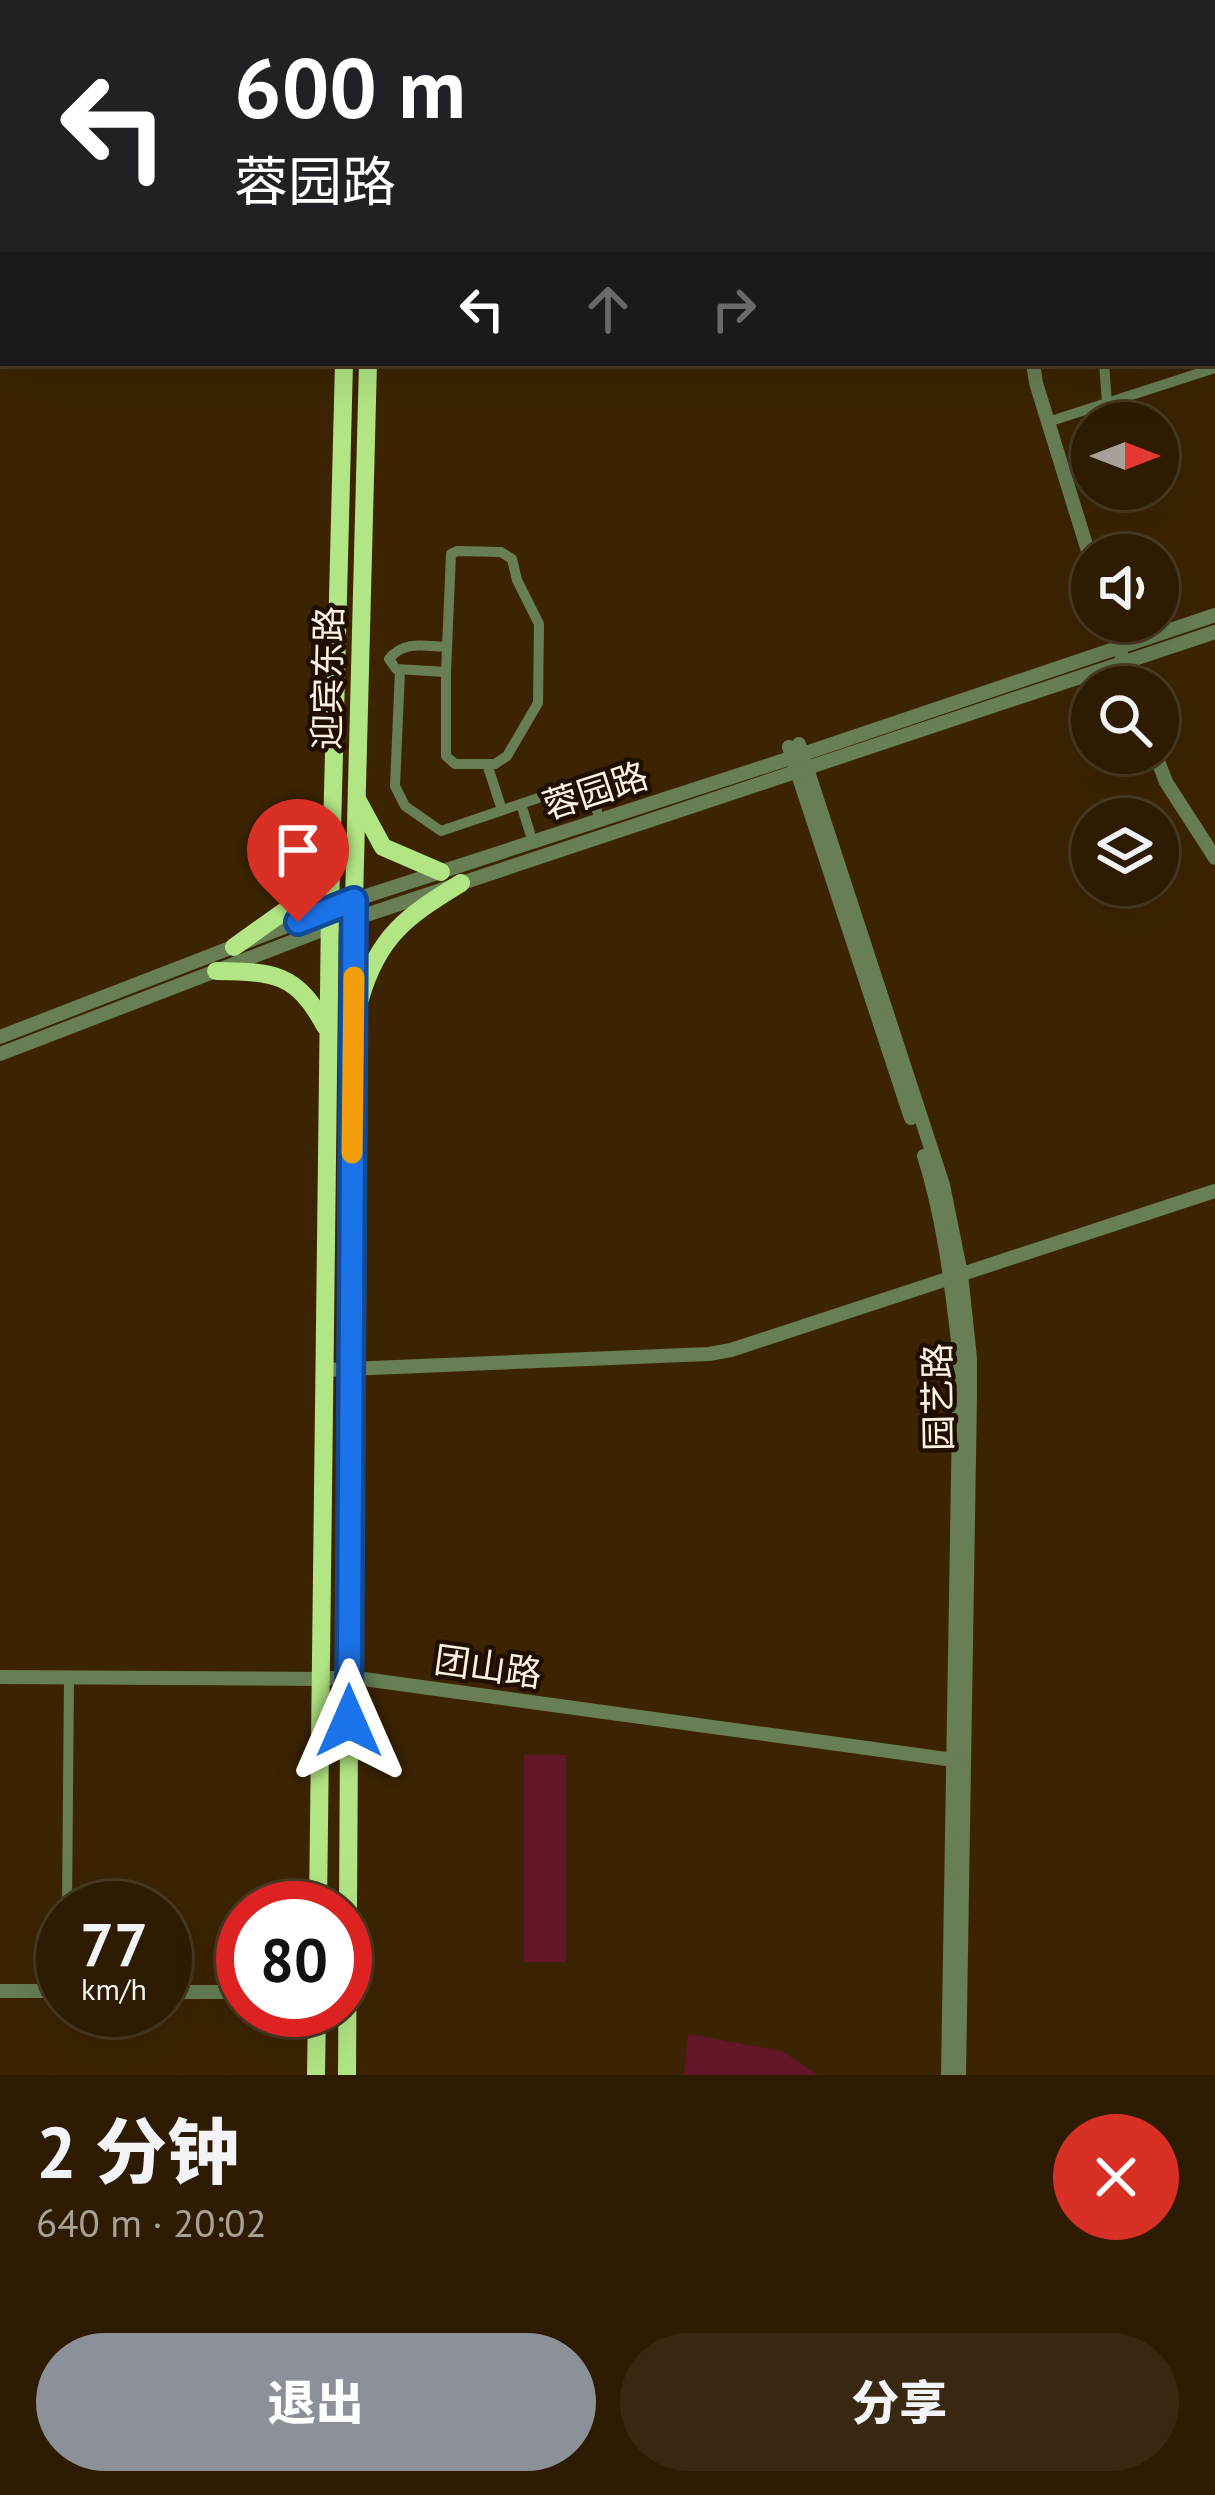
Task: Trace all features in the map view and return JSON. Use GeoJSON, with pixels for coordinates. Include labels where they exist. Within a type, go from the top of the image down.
{"type":"FeatureCollection","features":[{"type":"Feature","properties":{"kind":"highway","name":"迎宾东路"},"geometry":{"type":"LineString","coordinates":[[318,1881],[328,1034],[344,366]]}},
{"type":"Feature","properties":{"kind":"highway","name":"迎宾东路"},"geometry":{"type":"LineString","coordinates":[[347,2075],[354,910],[368,366]]}},
{"type":"Feature","properties":{"kind":"highway"},"geometry":{"type":"LineString","coordinates":[[333,778],[358,779]]}},
{"type":"Feature","properties":{"kind":"highway"},"geometry":{"type":"LineString","coordinates":[[357,801],[383,847],[441,872]]}},
{"type":"Feature","properties":{"kind":"highway"},"geometry":{"type":"LineString","coordinates":[[234,947],[286,910],[310,883],[332,829]]}},
{"type":"Feature","properties":{"kind":"highway"},"geometry":{"type":"LineString","coordinates":[[216,971],[261,972],[292,982],[313,1004],[328,1034],[354,1029],[369,968],[388,938],[419,909],[461,883]]}},
{"type":"Feature","properties":{"kind":"highway"},"geometry":{"type":"LineString","coordinates":[[316,2075],[317,2037]]}},
{"type":"Feature","properties":{"kind":"street"},"geometry":{"type":"LineString","coordinates":[[1034,366],[1083,534]]}},
{"type":"Feature","properties":{"kind":"street"},"geometry":{"type":"LineString","coordinates":[[1104,366],[1107,402]]}},
{"type":"Feature","properties":{"kind":"street"},"geometry":{"type":"LineString","coordinates":[[1110,402],[1215,368]]}},
{"type":"Feature","properties":{"kind":"street"},"geometry":{"type":"LineString","coordinates":[[1048,422],[1071,415]]}},
{"type":"Feature","properties":{"kind":"street"},"geometry":{"type":"LineString","coordinates":[[457,550],[501,552],[512,559],[538,624],[538,703],[507,755],[495,764],[455,764],[446,756],[446,672],[451,554],[457,550]]}},
{"type":"Feature","properties":{"kind":"street","name":"蓉园路"},"geometry":{"type":"LineString","coordinates":[[354,910],[441,872],[1215,615]]}},
{"type":"Feature","properties":{"kind":"street","name":"蓉园路"},"geometry":{"type":"LineString","coordinates":[[0,1037],[234,947],[461,883],[798,757],[1123,664],[1215,632]]}},
{"type":"Feature","properties":{"kind":"street"},"geometry":{"type":"LineString","coordinates":[[1117,642],[1123,664]]}},
{"type":"Feature","properties":{"kind":"street"},"geometry":{"type":"LineString","coordinates":[[389,659],[406,645],[447,646]]}},
{"type":"Feature","properties":{"kind":"street"},"geometry":{"type":"LineString","coordinates":[[361,657],[389,659]]}},
{"type":"Feature","properties":{"kind":"street"},"geometry":{"type":"LineString","coordinates":[[389,659],[400,670],[446,672]]}},
{"type":"Feature","properties":{"kind":"street"},"geometry":{"type":"LineString","coordinates":[[400,670],[395,786],[405,806],[442,831],[565,789],[592,788],[597,811]]}},
{"type":"Feature","properties":{"kind":"street","name":"园艺路"},"geometry":{"type":"LineString","coordinates":[[798,757],[930,1177],[956,1276],[960,1358],[959,2075]]}},
{"type":"Feature","properties":{"kind":"street"},"geometry":{"type":"LineString","coordinates":[[488,764],[502,810]]}},
{"type":"Feature","properties":{"kind":"street"},"geometry":{"type":"LineString","coordinates":[[1163,774],[1215,858]]}},
{"type":"Feature","properties":{"kind":"street"},"geometry":{"type":"LineString","coordinates":[[521,804],[530,833]]}},
{"type":"Feature","properties":{"kind":"street","name":"蓉园路"},"geometry":{"type":"LineString","coordinates":[[0,1054],[216,971],[330,918]]}},
{"type":"Feature","properties":{"kind":"street"},"geometry":{"type":"LineString","coordinates":[[324,1370],[731,1350],[1215,1191]]}},
{"type":"Feature","properties":{"kind":"street","name":"团山路"},"geometry":{"type":"LineString","coordinates":[[0,1677],[349,1677],[958,1761]]}},
{"type":"Feature","properties":{"kind":"street"},"geometry":{"type":"LineString","coordinates":[[67,1881],[69,1677]]}},
{"type":"Feature","properties":{"kind":"street","name":"园艺路"},"geometry":{"type":"LineString","coordinates":[[948,2075],[958,1761]]}},
{"type":"Feature","properties":{"kind":"street"},"geometry":{"type":"LineString","coordinates":[[0,1991],[36,1991]]}},
{"type":"Feature","properties":{"kind":"shaded area"},"geometry":{"type":"Polygon","coordinates":[[[524,1755],[566,1755],[566,1962],[524,1962],[524,1755]]]}},
{"type":"Feature","properties":{"kind":"shaded area"},"geometry":{"type":"Polygon","coordinates":[[[688,2034],[782,2051],[818,2075],[684,2075],[688,2034]]]}},
{"type":"Feature","properties":{"kind":"slow traffic"},"geometry":{"type":"LineString","coordinates":[[352,1153],[354,977]]}},
{"type":"Feature","properties":{"kind":"route"},"geometry":{"type":"LineString","coordinates":[[298,922],[354,900],[349,1721]]}}]}
